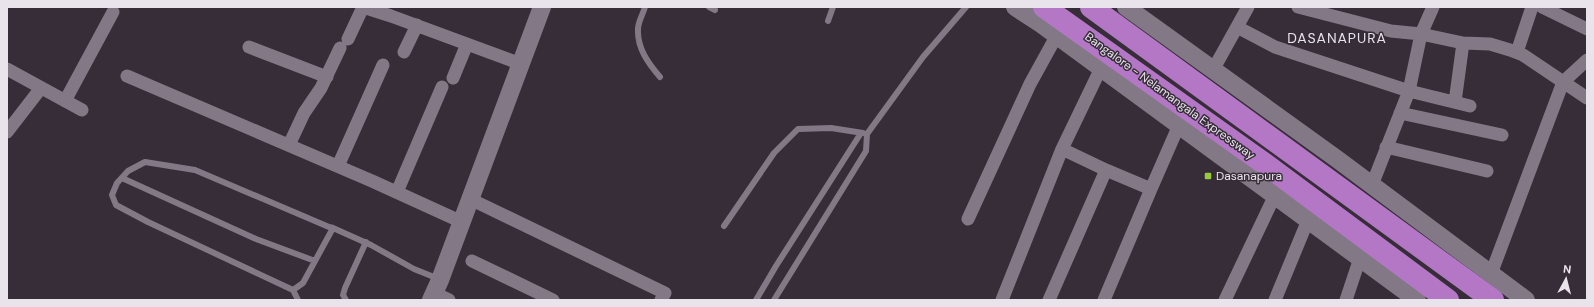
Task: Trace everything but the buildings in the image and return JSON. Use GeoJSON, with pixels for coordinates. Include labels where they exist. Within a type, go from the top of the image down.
{"type":"FeatureCollection","features":[{"type":"Feature","properties":{"kind":"highway","name":"Bangalore - Nelamangala Expressway"},"geometry":{"type":"LineString","coordinates":[[1044,7],[1265,164],[1448,300]]}},
{"type":"Feature","properties":{"kind":"highway"},"geometry":{"type":"LineString","coordinates":[[1090,7],[1493,300]]}},
{"type":"Feature","properties":{"kind":"street"},"geometry":{"type":"LineString","coordinates":[[289,146],[304,113],[321,88],[363,7],[521,64]]}},
{"type":"Feature","properties":{"kind":"street"},"geometry":{"type":"LineString","coordinates":[[438,293],[470,199],[542,7]]}},
{"type":"Feature","properties":{"kind":"street"},"geometry":{"type":"LineString","coordinates":[[1015,7],[1057,35],[1417,300]]}},
{"type":"Feature","properties":{"kind":"street"},"geometry":{"type":"LineString","coordinates":[[1126,7],[1372,185],[1526,300]]}},
{"type":"Feature","properties":{"kind":"street"},"geometry":{"type":"LineString","coordinates":[[1213,70],[1248,7]]}},
{"type":"Feature","properties":{"kind":"street"},"geometry":{"type":"LineString","coordinates":[[1298,7],[1391,31],[1422,34],[1463,43],[1490,44],[1517,52],[1523,54],[1587,98]]}},
{"type":"Feature","properties":{"kind":"street"},"geometry":{"type":"LineString","coordinates":[[1372,185],[1409,91],[1422,34],[1433,7]]}},
{"type":"Feature","properties":{"kind":"street"},"geometry":{"type":"LineString","coordinates":[[1517,52],[1532,7]]}},
{"type":"Feature","properties":{"kind":"street"},"geometry":{"type":"LineString","coordinates":[[1542,7],[1587,29]]}},
{"type":"Feature","properties":{"kind":"street"},"geometry":{"type":"LineString","coordinates":[[65,101],[113,12]]}},
{"type":"Feature","properties":{"kind":"street"},"geometry":{"type":"LineString","coordinates":[[404,52],[416,25]]}},
{"type":"Feature","properties":{"kind":"street"},"geometry":{"type":"LineString","coordinates":[[1237,27],[1275,47],[1409,91],[1470,106]]}},
{"type":"Feature","properties":{"kind":"street"},"geometry":{"type":"LineString","coordinates":[[968,219],[1030,84],[1057,35]]}},
{"type":"Feature","properties":{"kind":"street"},"geometry":{"type":"LineString","coordinates":[[1455,102],[1463,43]]}},
{"type":"Feature","properties":{"kind":"street"},"geometry":{"type":"LineString","coordinates":[[453,78],[467,44]]}},
{"type":"Feature","properties":{"kind":"street"},"geometry":{"type":"LineString","coordinates":[[249,47],[327,77]]}},
{"type":"Feature","properties":{"kind":"street"},"geometry":{"type":"LineString","coordinates":[[1491,274],[1563,82],[1587,60]]}},
{"type":"Feature","properties":{"kind":"street"},"geometry":{"type":"LineString","coordinates":[[338,166],[383,65]]}},
{"type":"Feature","properties":{"kind":"street"},"geometry":{"type":"LineString","coordinates":[[1002,300],[1062,150],[1101,68]]}},
{"type":"Feature","properties":{"kind":"street"},"geometry":{"type":"LineString","coordinates":[[7,69],[82,110]]}},
{"type":"Feature","properties":{"kind":"street"},"geometry":{"type":"LineString","coordinates":[[127,76],[338,166],[462,222]]}},
{"type":"Feature","properties":{"kind":"street"},"geometry":{"type":"LineString","coordinates":[[397,192],[442,87]]}},
{"type":"Feature","properties":{"kind":"street"},"geometry":{"type":"LineString","coordinates":[[7,132],[41,88]]}},
{"type":"Feature","properties":{"kind":"street"},"geometry":{"type":"LineString","coordinates":[[1400,113],[1502,135]]}},
{"type":"Feature","properties":{"kind":"street"},"geometry":{"type":"LineString","coordinates":[[1104,300],[1179,125]]}},
{"type":"Feature","properties":{"kind":"street"},"geometry":{"type":"LineString","coordinates":[[1386,147],[1487,171]]}},
{"type":"Feature","properties":{"kind":"street"},"geometry":{"type":"LineString","coordinates":[[1062,150],[1151,188]]}},
{"type":"Feature","properties":{"kind":"street"},"geometry":{"type":"LineString","coordinates":[[1050,300],[1106,170]]}},
{"type":"Feature","properties":{"kind":"street"},"geometry":{"type":"LineString","coordinates":[[1225,300],[1275,195]]}},
{"type":"Feature","properties":{"kind":"street"},"geometry":{"type":"LineString","coordinates":[[470,199],[664,293],[661,300]]}},
{"type":"Feature","properties":{"kind":"street"},"geometry":{"type":"LineString","coordinates":[[1275,300],[1308,220]]}},
{"type":"Feature","properties":{"kind":"street"},"geometry":{"type":"LineString","coordinates":[[1346,300],[1360,258]]}},
{"type":"Feature","properties":{"kind":"street"},"geometry":{"type":"LineString","coordinates":[[472,261],[553,300]]}},
{"type":"Feature","properties":{"kind":"lane"},"geometry":{"type":"LineString","coordinates":[[645,7],[638,28],[640,46],[649,65],[660,77]]}},
{"type":"Feature","properties":{"kind":"lane"},"geometry":{"type":"LineString","coordinates":[[828,20],[833,7]]}},
{"type":"Feature","properties":{"kind":"lane"},"geometry":{"type":"LineString","coordinates":[[756,300],[776,266],[864,133],[923,57],[966,7]]}},
{"type":"Feature","properties":{"kind":"lane"},"geometry":{"type":"LineString","coordinates":[[724,226],[774,153],[798,129],[832,128],[864,133]]}},
{"type":"Feature","properties":{"kind":"lane"},"geometry":{"type":"LineString","coordinates":[[774,300],[866,151],[864,133]]}},
{"type":"Feature","properties":{"kind":"lane"},"geometry":{"type":"LineString","coordinates":[[298,300],[293,290],[148,222],[116,205],[112,195],[117,183],[128,171],[145,162],[195,170],[366,242],[414,269],[438,293]]}},
{"type":"Feature","properties":{"kind":"lane"},"geometry":{"type":"LineString","coordinates":[[122,178],[256,239],[315,262]]}},
{"type":"Feature","properties":{"kind":"lane"},"geometry":{"type":"LineString","coordinates":[[293,290],[303,283],[333,228]]}},
{"type":"Feature","properties":{"kind":"lane"},"geometry":{"type":"LineString","coordinates":[[346,300],[343,295],[345,288],[366,242]]}},
{"type":"Feature","properties":{"kind":"place","name":"Dasanapura"},"geometry":{"type":"Point","coordinates":[1208,176]}},
{"type":"Feature","properties":{"kind":"district","name":"DASANAPURA"},"geometry":{"type":"Point","coordinates":[1337,38]}}]}
